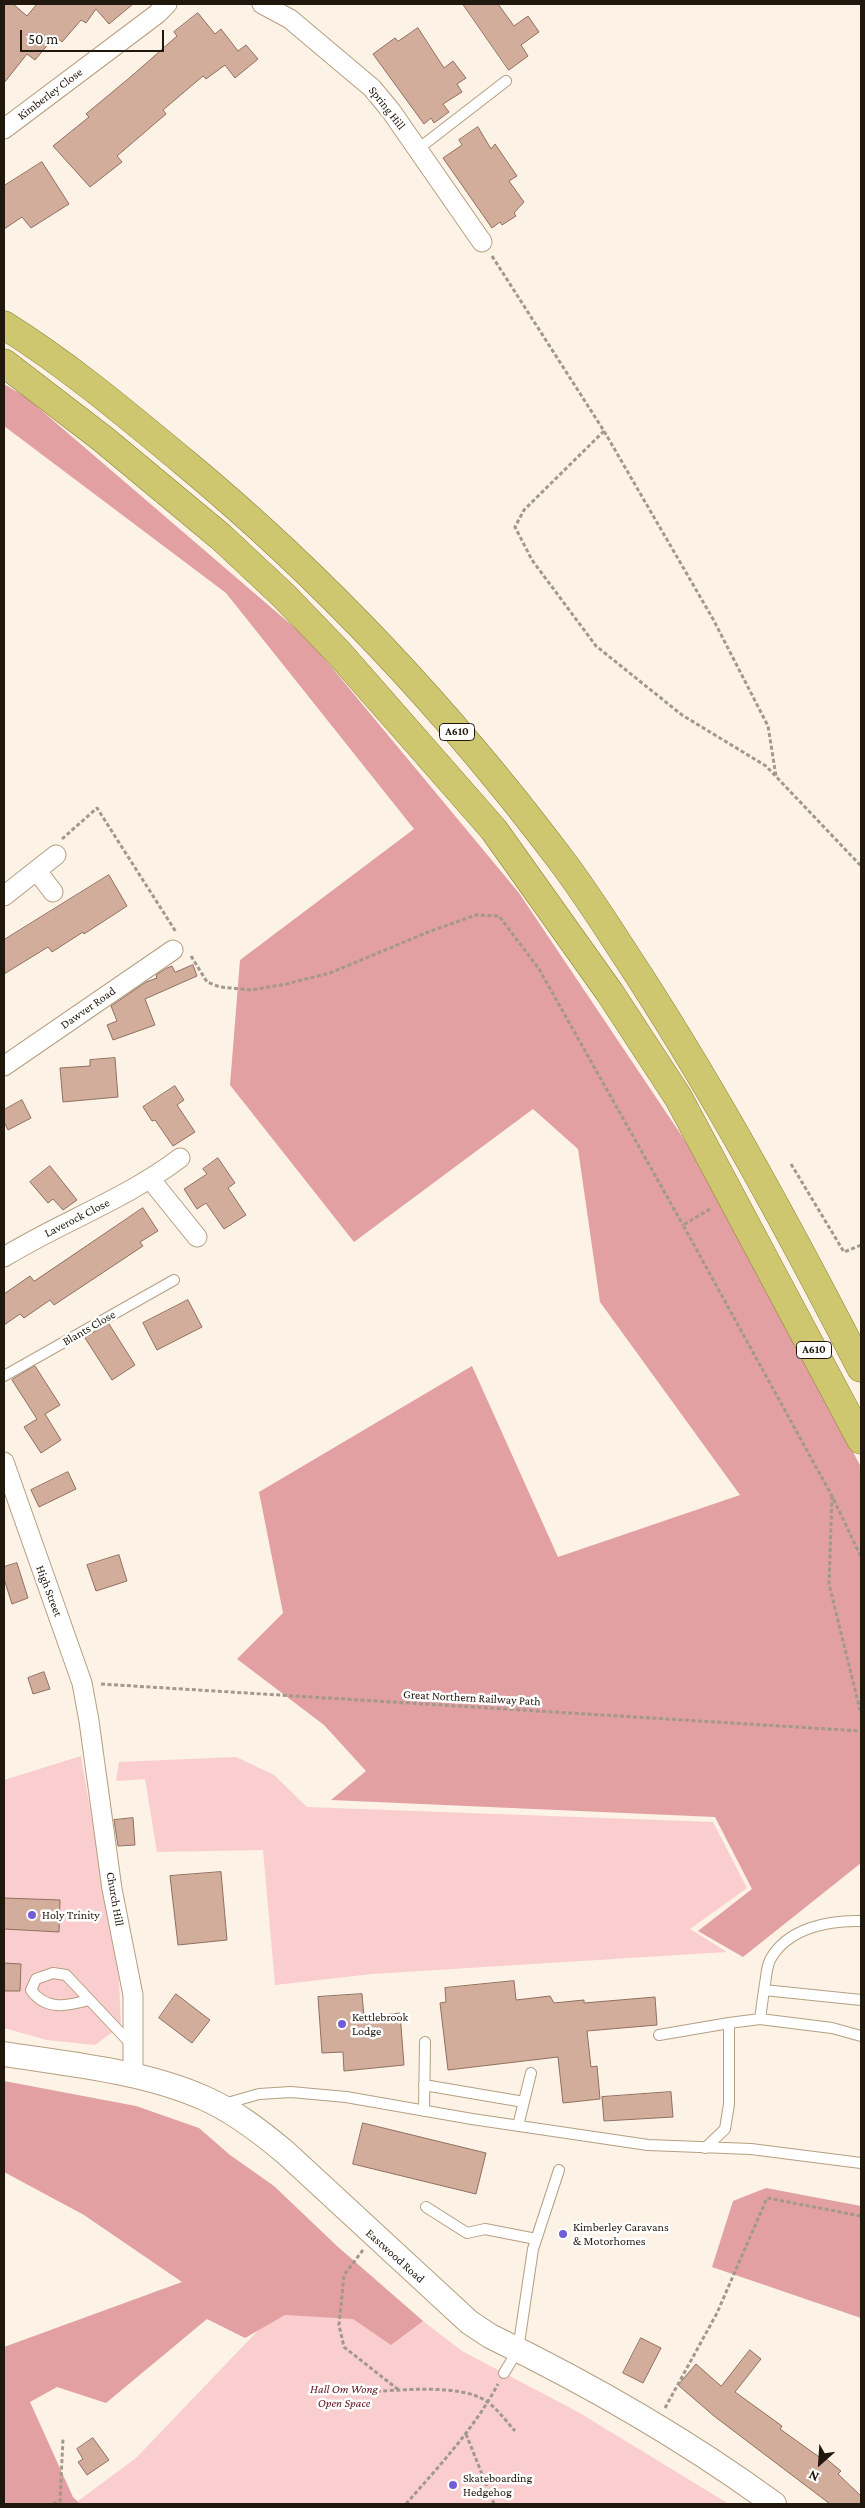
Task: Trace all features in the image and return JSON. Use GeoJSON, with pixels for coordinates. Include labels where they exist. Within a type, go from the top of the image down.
{"type":"FeatureCollection","features":[{"type":"Feature","properties":{"kind":"highway","name":"A610"},"geometry":{"type":"LineString","coordinates":[[4,325],[39,347],[245,513],[309,574],[408,676],[477,756],[561,860],[601,916],[676,1033],[720,1105],[861,1368]]}},
{"type":"Feature","properties":{"kind":"highway","name":"A610"},"geometry":{"type":"LineString","coordinates":[[4,364],[103,439],[221,537],[283,595],[338,652],[494,830],[610,993],[678,1098],[861,1440]]}},
{"type":"Feature","properties":{"kind":"street","name":"Kimberley Close"},"geometry":{"type":"LineString","coordinates":[[4,129],[157,14],[167,4]]}},
{"type":"Feature","properties":{"kind":"street","name":"Spring Hill"},"geometry":{"type":"LineString","coordinates":[[262,4],[290,19],[372,88],[418,149],[482,242]]}},
{"type":"Feature","properties":{"kind":"street"},"geometry":{"type":"LineString","coordinates":[[4,896],[56,855]]}},
{"type":"Feature","properties":{"kind":"street"},"geometry":{"type":"LineString","coordinates":[[37,871],[53,892]]}},
{"type":"Feature","properties":{"kind":"street","name":"Dawver Road"},"geometry":{"type":"LineString","coordinates":[[4,1066],[180,946]]}},
{"type":"Feature","properties":{"kind":"street","name":"Laverock Close"},"geometry":{"type":"LineString","coordinates":[[4,1257],[151,1180],[180,1158]]}},
{"type":"Feature","properties":{"kind":"street"},"geometry":{"type":"LineString","coordinates":[[151,1180],[197,1237]]}},
{"type":"Feature","properties":{"kind":"street","name":"High Street"},"geometry":{"type":"LineString","coordinates":[[4,1462],[7,1482],[82,1683],[89,1721]]}},
{"type":"Feature","properties":{"kind":"street","name":"Church Hill"},"geometry":{"type":"LineString","coordinates":[[89,1721],[112,1890],[133,1995],[133,2076]]}},
{"type":"Feature","properties":{"kind":"street","name":"Eastwood Road"},"geometry":{"type":"LineString","coordinates":[[4,2054],[133,2076],[165,2084],[220,2105],[262,2132],[469,2322],[490,2336],[656,2424],[774,2504]]}},
{"type":"Feature","properties":{"kind":"lane"},"geometry":{"type":"LineString","coordinates":[[418,149],[506,81]]}},
{"type":"Feature","properties":{"kind":"lane","name":"Blants Close"},"geometry":{"type":"LineString","coordinates":[[4,1376],[174,1280]]}},
{"type":"Feature","properties":{"kind":"lane"},"geometry":{"type":"LineString","coordinates":[[760,2019],[770,1960],[793,1934],[840,1920],[861,1921]]}},
{"type":"Feature","properties":{"kind":"lane"},"geometry":{"type":"LineString","coordinates":[[89,2000],[65,2006],[50,2004],[38,1999],[31,1990],[36,1979],[53,1973],[66,1975],[132,2046]]}},
{"type":"Feature","properties":{"kind":"lane"},"geometry":{"type":"LineString","coordinates":[[764,1990],[861,2000]]}},
{"type":"Feature","properties":{"kind":"lane"},"geometry":{"type":"LineString","coordinates":[[659,2036],[760,2019],[832,2028],[861,2036]]}},
{"type":"Feature","properties":{"kind":"lane"},"geometry":{"type":"LineString","coordinates":[[705,2148],[724,2129],[729,2104],[729,2023]]}},
{"type":"Feature","properties":{"kind":"lane"},"geometry":{"type":"LineString","coordinates":[[424,2111],[425,2042]]}},
{"type":"Feature","properties":{"kind":"lane"},"geometry":{"type":"LineString","coordinates":[[518,2126],[532,2073]]}},
{"type":"Feature","properties":{"kind":"lane"},"geometry":{"type":"LineString","coordinates":[[424,2085],[524,2102]]}},
{"type":"Feature","properties":{"kind":"lane"},"geometry":{"type":"LineString","coordinates":[[220,2105],[259,2094],[291,2092],[346,2097],[518,2126],[648,2145],[751,2149],[861,2163]]}},
{"type":"Feature","properties":{"kind":"lane"},"geometry":{"type":"LineString","coordinates":[[504,2373],[518,2350],[536,2239],[559,2170]]}},
{"type":"Feature","properties":{"kind":"lane"},"geometry":{"type":"LineString","coordinates":[[426,2207],[467,2233],[485,2229],[536,2239]]}},
{"type":"Feature","properties":{"kind":"path"},"geometry":{"type":"LineString","coordinates":[[482,242],[604,431],[713,619],[768,726],[776,777]]}},
{"type":"Feature","properties":{"kind":"path"},"geometry":{"type":"LineString","coordinates":[[604,431],[524,510],[515,527],[532,560],[596,646],[682,715],[766,766],[861,866]]}},
{"type":"Feature","properties":{"kind":"path"},"geometry":{"type":"LineString","coordinates":[[56,855],[51,848],[97,808],[180,946],[207,982],[220,987],[251,990],[330,973],[428,932],[476,915],[500,916],[539,969],[832,1496],[861,1557]]}},
{"type":"Feature","properties":{"kind":"path"},"geometry":{"type":"LineString","coordinates":[[791,1164],[844,1252],[861,1245]]}},
{"type":"Feature","properties":{"kind":"path"},"geometry":{"type":"LineString","coordinates":[[683,1225],[710,1209]]}},
{"type":"Feature","properties":{"kind":"path"},"geometry":{"type":"LineString","coordinates":[[832,1496],[829,1584],[861,1714]]}},
{"type":"Feature","properties":{"kind":"path","name":"Great Northern Railway Path"},"geometry":{"type":"LineString","coordinates":[[82,1683],[861,1730]]}},
{"type":"Feature","properties":{"kind":"path"},"geometry":{"type":"LineString","coordinates":[[656,2424],[717,2314],[766,2198],[861,2216]]}},
{"type":"Feature","properties":{"kind":"path"},"geometry":{"type":"LineString","coordinates":[[374,2236],[344,2275],[338,2325],[344,2347],[400,2391]]}},
{"type":"Feature","properties":{"kind":"path"},"geometry":{"type":"LineString","coordinates":[[406,2504],[466,2434],[488,2402],[504,2373]]}},
{"type":"Feature","properties":{"kind":"path"},"geometry":{"type":"LineString","coordinates":[[364,2392],[437,2390],[464,2392],[488,2402],[515,2431]]}},
{"type":"Feature","properties":{"kind":"path"},"geometry":{"type":"LineString","coordinates":[[466,2434],[494,2504]]}},
{"type":"Feature","properties":{"kind":"path"},"geometry":{"type":"LineString","coordinates":[[53,2504],[60,2500],[63,2439]]}},
{"type":"Feature","properties":{"kind":"green space"},"geometry":{"type":"Polygon","coordinates":[[[81,1756],[119,1979],[121,2026],[95,2045],[47,2040],[4,2028],[4,1780],[81,1756]]]}},
{"type":"Feature","properties":{"kind":"green space"},"geometry":{"type":"Polygon","coordinates":[[[236,1757],[274,1775],[307,1807],[713,1822],[747,1888],[690,1929],[727,1952],[372,1974],[275,1985],[263,1850],[157,1852],[145,1779],[116,1781],[119,1762],[236,1757]]]}},
{"type":"Feature","properties":{"kind":"green space","name":"Hall Om Wong Open Space"},"geometry":{"type":"Polygon","coordinates":[[[338,2247],[423,2321],[462,2351],[578,2412],[729,2504],[74,2504],[136,2458],[338,2247]]]}},
{"type":"Feature","properties":{"kind":"shaded area"},"geometry":{"type":"Polygon","coordinates":[[[4,384],[27,398],[309,640],[519,893],[696,1157],[861,1467],[861,1863],[743,1957],[698,1931],[752,1889],[715,1817],[331,1800],[366,1771],[324,1725],[237,1659],[283,1613],[259,1492],[472,1366],[558,1557],[740,1495],[600,1302],[578,1149],[533,1109],[354,1242],[230,1085],[240,960],[414,829],[226,593],[4,426],[4,384]]]}},
{"type":"Feature","properties":{"kind":"shaded area"},"geometry":{"type":"Polygon","coordinates":[[[4,2081],[136,2106],[199,2128],[230,2155],[274,2186],[338,2247],[423,2321],[391,2345],[353,2319],[285,2315],[245,2338],[207,2319],[106,2403],[57,2387],[30,2402],[73,2497],[80,2504],[4,2504],[4,2347],[182,2282],[84,2215],[4,2172],[4,2081]]]}},
{"type":"Feature","properties":{"kind":"shaded area"},"geometry":{"type":"Polygon","coordinates":[[[766,2188],[861,2206],[861,2318],[712,2267],[733,2201],[766,2188]]]}},
{"type":"Feature","properties":{"kind":"building"},"geometry":{"type":"Polygon","coordinates":[[[4,4],[13,4],[27,16],[37,4],[133,4],[109,24],[96,9],[86,23],[81,20],[62,42],[55,36],[35,60],[27,54],[4,83],[4,4]]]}},
{"type":"Feature","properties":{"kind":"building"},"geometry":{"type":"Polygon","coordinates":[[[463,4],[498,4],[514,26],[528,16],[539,32],[521,45],[528,56],[509,70],[463,4]]]}},
{"type":"Feature","properties":{"kind":"building"},"geometry":{"type":"Polygon","coordinates":[[[198,13],[215,34],[221,29],[238,51],[246,45],[258,59],[235,78],[225,65],[206,79],[203,76],[163,110],[166,114],[117,156],[122,162],[90,187],[53,146],[89,117],[86,114],[177,36],[174,32],[198,13]]]}},
{"type":"Feature","properties":{"kind":"building"},"geometry":{"type":"Polygon","coordinates":[[[418,28],[444,68],[453,61],[466,78],[457,84],[462,92],[443,104],[449,112],[434,123],[431,118],[424,124],[373,54],[395,38],[398,41],[418,28]]]}},
{"type":"Feature","properties":{"kind":"building"},"geometry":{"type":"Polygon","coordinates":[[[478,127],[491,149],[495,144],[517,176],[509,181],[524,202],[514,213],[516,216],[502,225],[500,222],[492,228],[443,158],[462,145],[459,140],[478,127]]]}},
{"type":"Feature","properties":{"kind":"building"},"geometry":{"type":"Polygon","coordinates":[[[42,162],[69,204],[31,228],[22,217],[4,229],[4,186],[42,162]]]}},
{"type":"Feature","properties":{"kind":"building"},"geometry":{"type":"Polygon","coordinates":[[[109,875],[127,906],[52,952],[48,947],[4,974],[4,940],[109,875]]]}},
{"type":"Feature","properties":{"kind":"building"},"geometry":{"type":"Polygon","coordinates":[[[193,965],[197,976],[145,999],[155,1025],[113,1040],[107,1025],[117,1021],[111,1006],[146,982],[157,978],[156,975],[167,968],[172,966],[175,972],[193,965]]]}},
{"type":"Feature","properties":{"kind":"building"},"geometry":{"type":"Polygon","coordinates":[[[115,1058],[118,1097],[63,1102],[60,1068],[90,1066],[90,1060],[115,1058]]]}},
{"type":"Feature","properties":{"kind":"building"},"geometry":{"type":"Polygon","coordinates":[[[175,1086],[184,1100],[177,1105],[195,1132],[173,1146],[155,1120],[152,1121],[143,1107],[175,1086]]]}},
{"type":"Feature","properties":{"kind":"building"},"geometry":{"type":"Polygon","coordinates":[[[22,1100],[31,1118],[8,1130],[4,1122],[4,1110],[22,1100]]]}},
{"type":"Feature","properties":{"kind":"building"},"geometry":{"type":"Polygon","coordinates":[[[218,1158],[235,1183],[228,1188],[246,1215],[224,1229],[206,1203],[197,1209],[184,1189],[207,1174],[203,1169],[218,1158]]]}},
{"type":"Feature","properties":{"kind":"building"},"geometry":{"type":"Polygon","coordinates":[[[50,1166],[77,1200],[63,1210],[53,1199],[48,1203],[30,1182],[50,1166]]]}},
{"type":"Feature","properties":{"kind":"building"},"geometry":{"type":"Polygon","coordinates":[[[143,1208],[158,1231],[140,1242],[143,1246],[54,1305],[50,1300],[24,1318],[20,1314],[4,1325],[4,1294],[30,1276],[34,1281],[143,1208]]]}},
{"type":"Feature","properties":{"kind":"building"},"geometry":{"type":"Polygon","coordinates":[[[188,1300],[202,1327],[157,1350],[143,1323],[188,1300]]]}},
{"type":"Feature","properties":{"kind":"building"},"geometry":{"type":"Polygon","coordinates":[[[109,1324],[135,1365],[112,1380],[85,1338],[109,1324]]]}},
{"type":"Feature","properties":{"kind":"building"},"geometry":{"type":"Polygon","coordinates":[[[35,1366],[60,1405],[45,1414],[61,1440],[41,1453],[24,1427],[37,1419],[12,1380],[35,1366]]]}},
{"type":"Feature","properties":{"kind":"building"},"geometry":{"type":"Polygon","coordinates":[[[68,1472],[76,1489],[39,1507],[31,1490],[68,1472]]]}},
{"type":"Feature","properties":{"kind":"building"},"geometry":{"type":"Polygon","coordinates":[[[119,1555],[127,1581],[96,1591],[87,1565],[119,1555]]]}},
{"type":"Feature","properties":{"kind":"building"},"geometry":{"type":"Polygon","coordinates":[[[17,1563],[28,1598],[12,1604],[4,1579],[4,1567],[17,1563]]]}},
{"type":"Feature","properties":{"kind":"building"},"geometry":{"type":"Polygon","coordinates":[[[44,1672],[50,1689],[33,1694],[28,1678],[44,1672]]]}},
{"type":"Feature","properties":{"kind":"building"},"geometry":{"type":"Polygon","coordinates":[[[133,1818],[135,1845],[118,1846],[114,1820],[133,1818]]]}},
{"type":"Feature","properties":{"kind":"building"},"geometry":{"type":"Polygon","coordinates":[[[221,1872],[227,1940],[178,1945],[170,1876],[221,1872]]]}},
{"type":"Feature","properties":{"kind":"building","name":"Holy Trinity"},"geometry":{"type":"Polygon","coordinates":[[[4,1898],[60,1900],[59,1932],[4,1929],[4,1898]]]}},
{"type":"Feature","properties":{"kind":"building"},"geometry":{"type":"Polygon","coordinates":[[[4,1963],[21,1964],[20,1991],[4,1991],[4,1963]]]}},
{"type":"Feature","properties":{"kind":"building"},"geometry":{"type":"Polygon","coordinates":[[[514,1981],[516,2000],[550,1996],[554,2003],[584,2000],[584,2003],[655,1997],[657,2025],[587,2031],[591,2067],[597,2066],[600,2099],[563,2103],[558,2057],[448,2070],[440,2003],[446,2002],[445,1988],[514,1981]]]}},
{"type":"Feature","properties":{"kind":"building"},"geometry":{"type":"Polygon","coordinates":[[[176,1994],[210,2020],[192,2043],[159,2018],[176,1994]]]}},
{"type":"Feature","properties":{"kind":"building","name":"Kettlebrook Lodge"},"geometry":{"type":"Polygon","coordinates":[[[362,1994],[364,2017],[400,2013],[404,2065],[344,2071],[343,2052],[322,2053],[318,1997],[362,1994]]]}},
{"type":"Feature","properties":{"kind":"building"},"geometry":{"type":"Polygon","coordinates":[[[671,2092],[673,2117],[604,2121],[602,2097],[671,2092]]]}},
{"type":"Feature","properties":{"kind":"building"},"geometry":{"type":"Polygon","coordinates":[[[363,2123],[486,2153],[476,2194],[353,2164],[363,2123]]]}},
{"type":"Feature","properties":{"kind":"building"},"geometry":{"type":"Polygon","coordinates":[[[641,2338],[661,2348],[643,2383],[623,2373],[641,2338]]]}},
{"type":"Feature","properties":{"kind":"building"},"geometry":{"type":"Polygon","coordinates":[[[750,2350],[761,2359],[735,2392],[782,2426],[780,2429],[822,2459],[824,2457],[841,2471],[838,2474],[861,2496],[861,2504],[830,2504],[714,2416],[678,2385],[696,2364],[721,2386],[750,2350]]]}},
{"type":"Feature","properties":{"kind":"building"},"geometry":{"type":"Polygon","coordinates":[[[93,2438],[109,2460],[87,2475],[78,2462],[83,2459],[77,2449],[93,2438]]]}},
{"type":"Feature","properties":{"kind":"place","name":"Holy Trinity"},"geometry":{"type":"Point","coordinates":[32,1915]}},
{"type":"Feature","properties":{"kind":"place","name":"Kettlebrook Lodge"},"geometry":{"type":"Point","coordinates":[342,2024]}},
{"type":"Feature","properties":{"kind":"place","name":"Kimberley Caravans & Motorhomes"},"geometry":{"type":"Point","coordinates":[563,2234]}},
{"type":"Feature","properties":{"kind":"place","name":"Skateboarding Hedgehog"},"geometry":{"type":"Point","coordinates":[453,2485]}}]}
